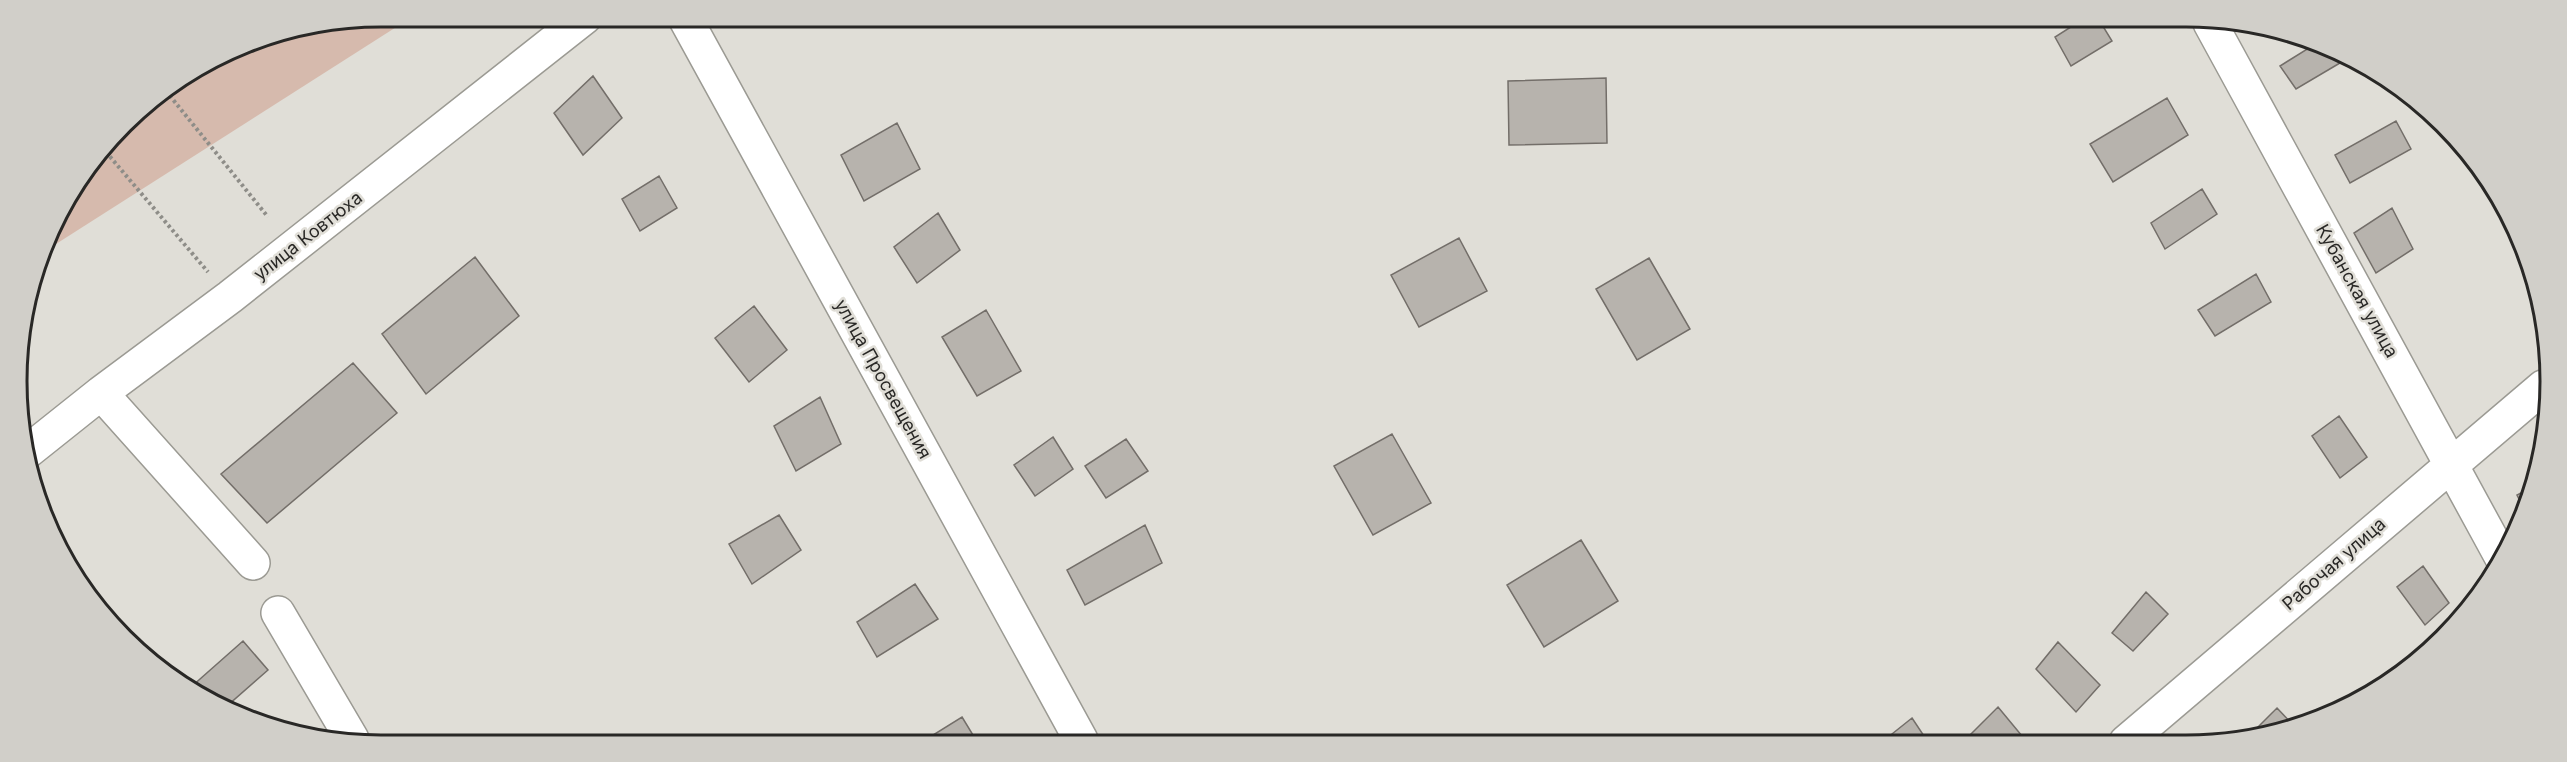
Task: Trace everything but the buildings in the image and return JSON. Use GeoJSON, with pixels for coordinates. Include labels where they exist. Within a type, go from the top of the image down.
{"type":"FeatureCollection","features":[{"type":"Feature","properties":{"kind":"street","name":"улица Ковтюха"},"geometry":{"type":"LineString","coordinates":[[33,447],[101,393],[230,297],[572,27]]}},
{"type":"Feature","properties":{"kind":"street","name":"улица Просвещения"},"geometry":{"type":"LineString","coordinates":[[691,27],[1078,735]]}},
{"type":"Feature","properties":{"kind":"street","name":"Кубанская улица"},"geometry":{"type":"LineString","coordinates":[[2213,28],[2497,549]]}},
{"type":"Feature","properties":{"kind":"street","name":"Рабочая улица"},"geometry":{"type":"LineString","coordinates":[[2134,735],[2540,391]]}},
{"type":"Feature","properties":{"kind":"street"},"geometry":{"type":"LineString","coordinates":[[101,393],[253,563]]}},
{"type":"Feature","properties":{"kind":"street"},"geometry":{"type":"LineString","coordinates":[[278,613],[349,733]]}},
{"type":"Feature","properties":{"kind":"path"},"geometry":{"type":"LineString","coordinates":[[170,97],[268,217]]}},
{"type":"Feature","properties":{"kind":"path"},"geometry":{"type":"LineString","coordinates":[[109,155],[230,297]]}},
{"type":"Feature","properties":{"kind":"shaded area"},"geometry":{"type":"Polygon","coordinates":[[[396,27],[54,245],[74,204],[100,165],[131,131],[165,100],[204,74],[246,54],[289,39],[335,30],[396,27]]]}}]}
